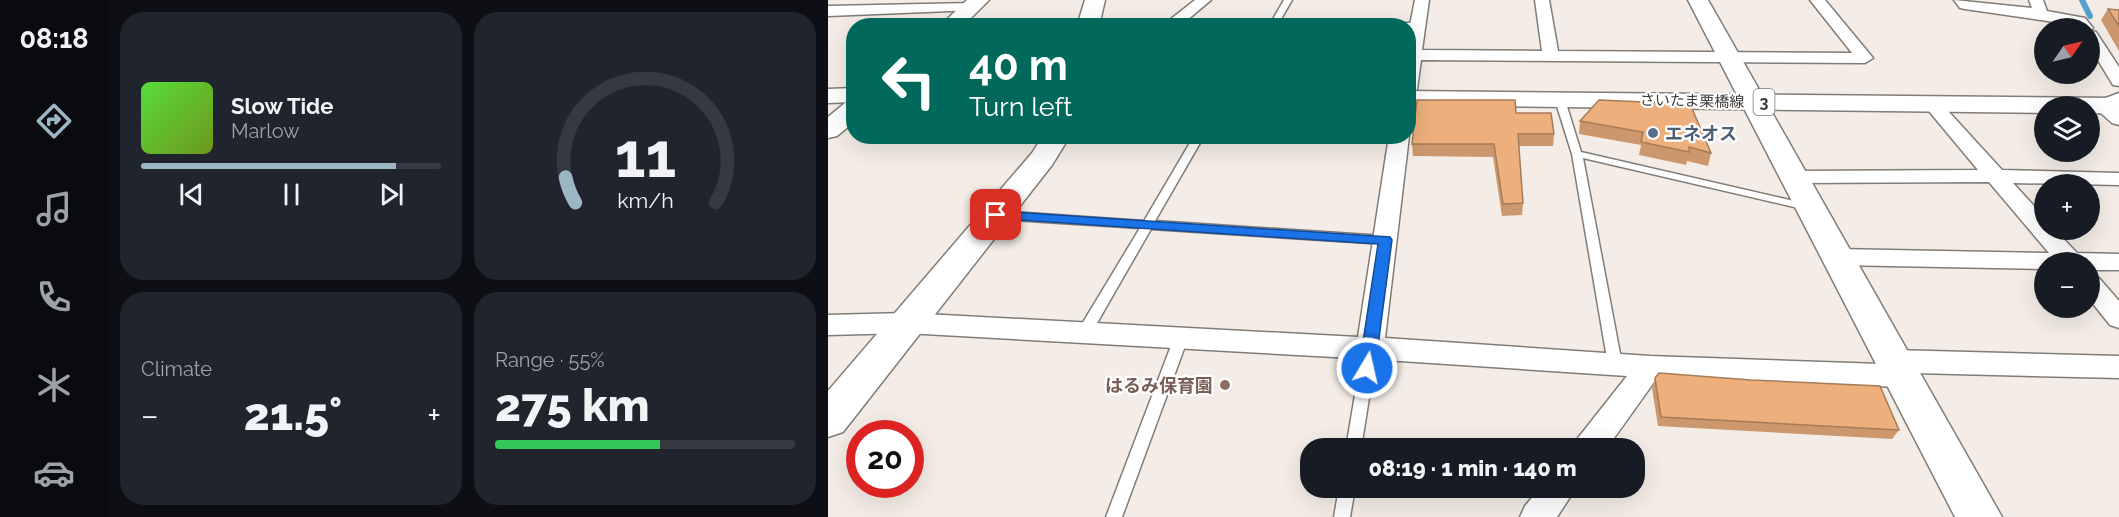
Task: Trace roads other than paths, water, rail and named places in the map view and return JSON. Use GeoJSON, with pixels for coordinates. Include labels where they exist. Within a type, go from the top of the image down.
{"type":"FeatureCollection","features":[{"type":"Feature","properties":{"kind":"main road"},"geometry":{"type":"LineString","coordinates":[[1090,18],[1095,0]]}},
{"type":"Feature","properties":{"kind":"main road"},"geometry":{"type":"LineString","coordinates":[[1698,0],[1979,517]]}},
{"type":"Feature","properties":{"kind":"main road"},"geometry":{"type":"LineString","coordinates":[[959,18],[975,4]]}},
{"type":"Feature","properties":{"kind":"main road"},"geometry":{"type":"LineString","coordinates":[[828,85],[846,84]]}},
{"type":"Feature","properties":{"kind":"main road","name":"さいたま栗橋線"},"geometry":{"type":"LineString","coordinates":[[1416,90],[2116,105]]}},
{"type":"Feature","properties":{"kind":"main road","name":"さいたま栗橋線"},"geometry":{"type":"LineString","coordinates":[[1416,90],[1560,100],[1749,96],[1932,104],[2116,105]]}},
{"type":"Feature","properties":{"kind":"main road"},"geometry":{"type":"LineString","coordinates":[[828,96],[846,95]]}},
{"type":"Feature","properties":{"kind":"main road"},"geometry":{"type":"LineString","coordinates":[[828,420],[1042,159],[1052,144]]}},
{"type":"Feature","properties":{"kind":"street"},"geometry":{"type":"LineString","coordinates":[[1180,18],[1204,0]]}},
{"type":"Feature","properties":{"kind":"street"},"geometry":{"type":"LineString","coordinates":[[1416,36],[1422,0]]}},
{"type":"Feature","properties":{"kind":"street"},"geometry":{"type":"LineString","coordinates":[[1542,0],[1551,57]]}},
{"type":"Feature","properties":{"kind":"street"},"geometry":{"type":"LineString","coordinates":[[1416,55],[1865,58],[1817,0]]}},
{"type":"Feature","properties":{"kind":"street"},"geometry":{"type":"LineString","coordinates":[[1961,0],[1965,5],[2038,7],[2071,18]]}},
{"type":"Feature","properties":{"kind":"street"},"geometry":{"type":"LineString","coordinates":[[828,10],[975,4]]}},
{"type":"Feature","properties":{"kind":"street"},"geometry":{"type":"LineString","coordinates":[[2100,51],[2119,81]]}},
{"type":"Feature","properties":{"kind":"street"},"geometry":{"type":"LineString","coordinates":[[1932,104],[2061,252]]}},
{"type":"Feature","properties":{"kind":"street"},"geometry":{"type":"LineString","coordinates":[[1370,348],[1398,144]]}},
{"type":"Feature","properties":{"kind":"street"},"geometry":{"type":"LineString","coordinates":[[1794,177],[1995,176],[2119,179]]}},
{"type":"Feature","properties":{"kind":"street"},"geometry":{"type":"LineString","coordinates":[[1837,256],[2034,261]]}},
{"type":"Feature","properties":{"kind":"street"},"geometry":{"type":"LineString","coordinates":[[2100,262],[2119,262]]}},
{"type":"Feature","properties":{"kind":"street"},"geometry":{"type":"LineString","coordinates":[[2100,296],[2119,318]]}},
{"type":"Feature","properties":{"kind":"street"},"geometry":{"type":"LineString","coordinates":[[828,325],[906,323],[1370,348],[1650,367],[2119,367]]}},
{"type":"Feature","properties":{"kind":"street"},"geometry":{"type":"LineString","coordinates":[[1597,438],[1650,367]]}},
{"type":"Feature","properties":{"kind":"street"},"geometry":{"type":"LineString","coordinates":[[1538,517],[1552,498]]}},
{"type":"Feature","properties":{"kind":"lane"},"geometry":{"type":"LineString","coordinates":[[1278,18],[1288,0]]}},
{"type":"Feature","properties":{"kind":"lane"},"geometry":{"type":"LineString","coordinates":[[1560,100],[1577,154],[1615,364]]}},
{"type":"Feature","properties":{"kind":"lane"},"geometry":{"type":"LineString","coordinates":[[1084,333],[1194,144]]}},
{"type":"Feature","properties":{"kind":"lane"},"geometry":{"type":"LineString","coordinates":[[1577,154],[1811,208]]}},
{"type":"Feature","properties":{"kind":"lane"},"geometry":{"type":"LineString","coordinates":[[996,215],[1385,240]]}},
{"type":"Feature","properties":{"kind":"lane"},"geometry":{"type":"LineString","coordinates":[[1114,517],[1181,338]]}},
{"type":"Feature","properties":{"kind":"lane"},"geometry":{"type":"LineString","coordinates":[[1355,438],[1370,348]]}},
{"type":"Feature","properties":{"kind":"lane"},"geometry":{"type":"LineString","coordinates":[[1342,517],[1345,498]]}},
{"type":"Feature","properties":{"kind":"waterway"},"geometry":{"type":"LineString","coordinates":[[2082,0],[2090,16]]}},
{"type":"Feature","properties":{"kind":"place","name":"エネオス"},"geometry":{"type":"Point","coordinates":[1653,133]}},
{"type":"Feature","properties":{"kind":"place","name":"はるみ保育園"},"geometry":{"type":"Point","coordinates":[1225,385]}}]}
